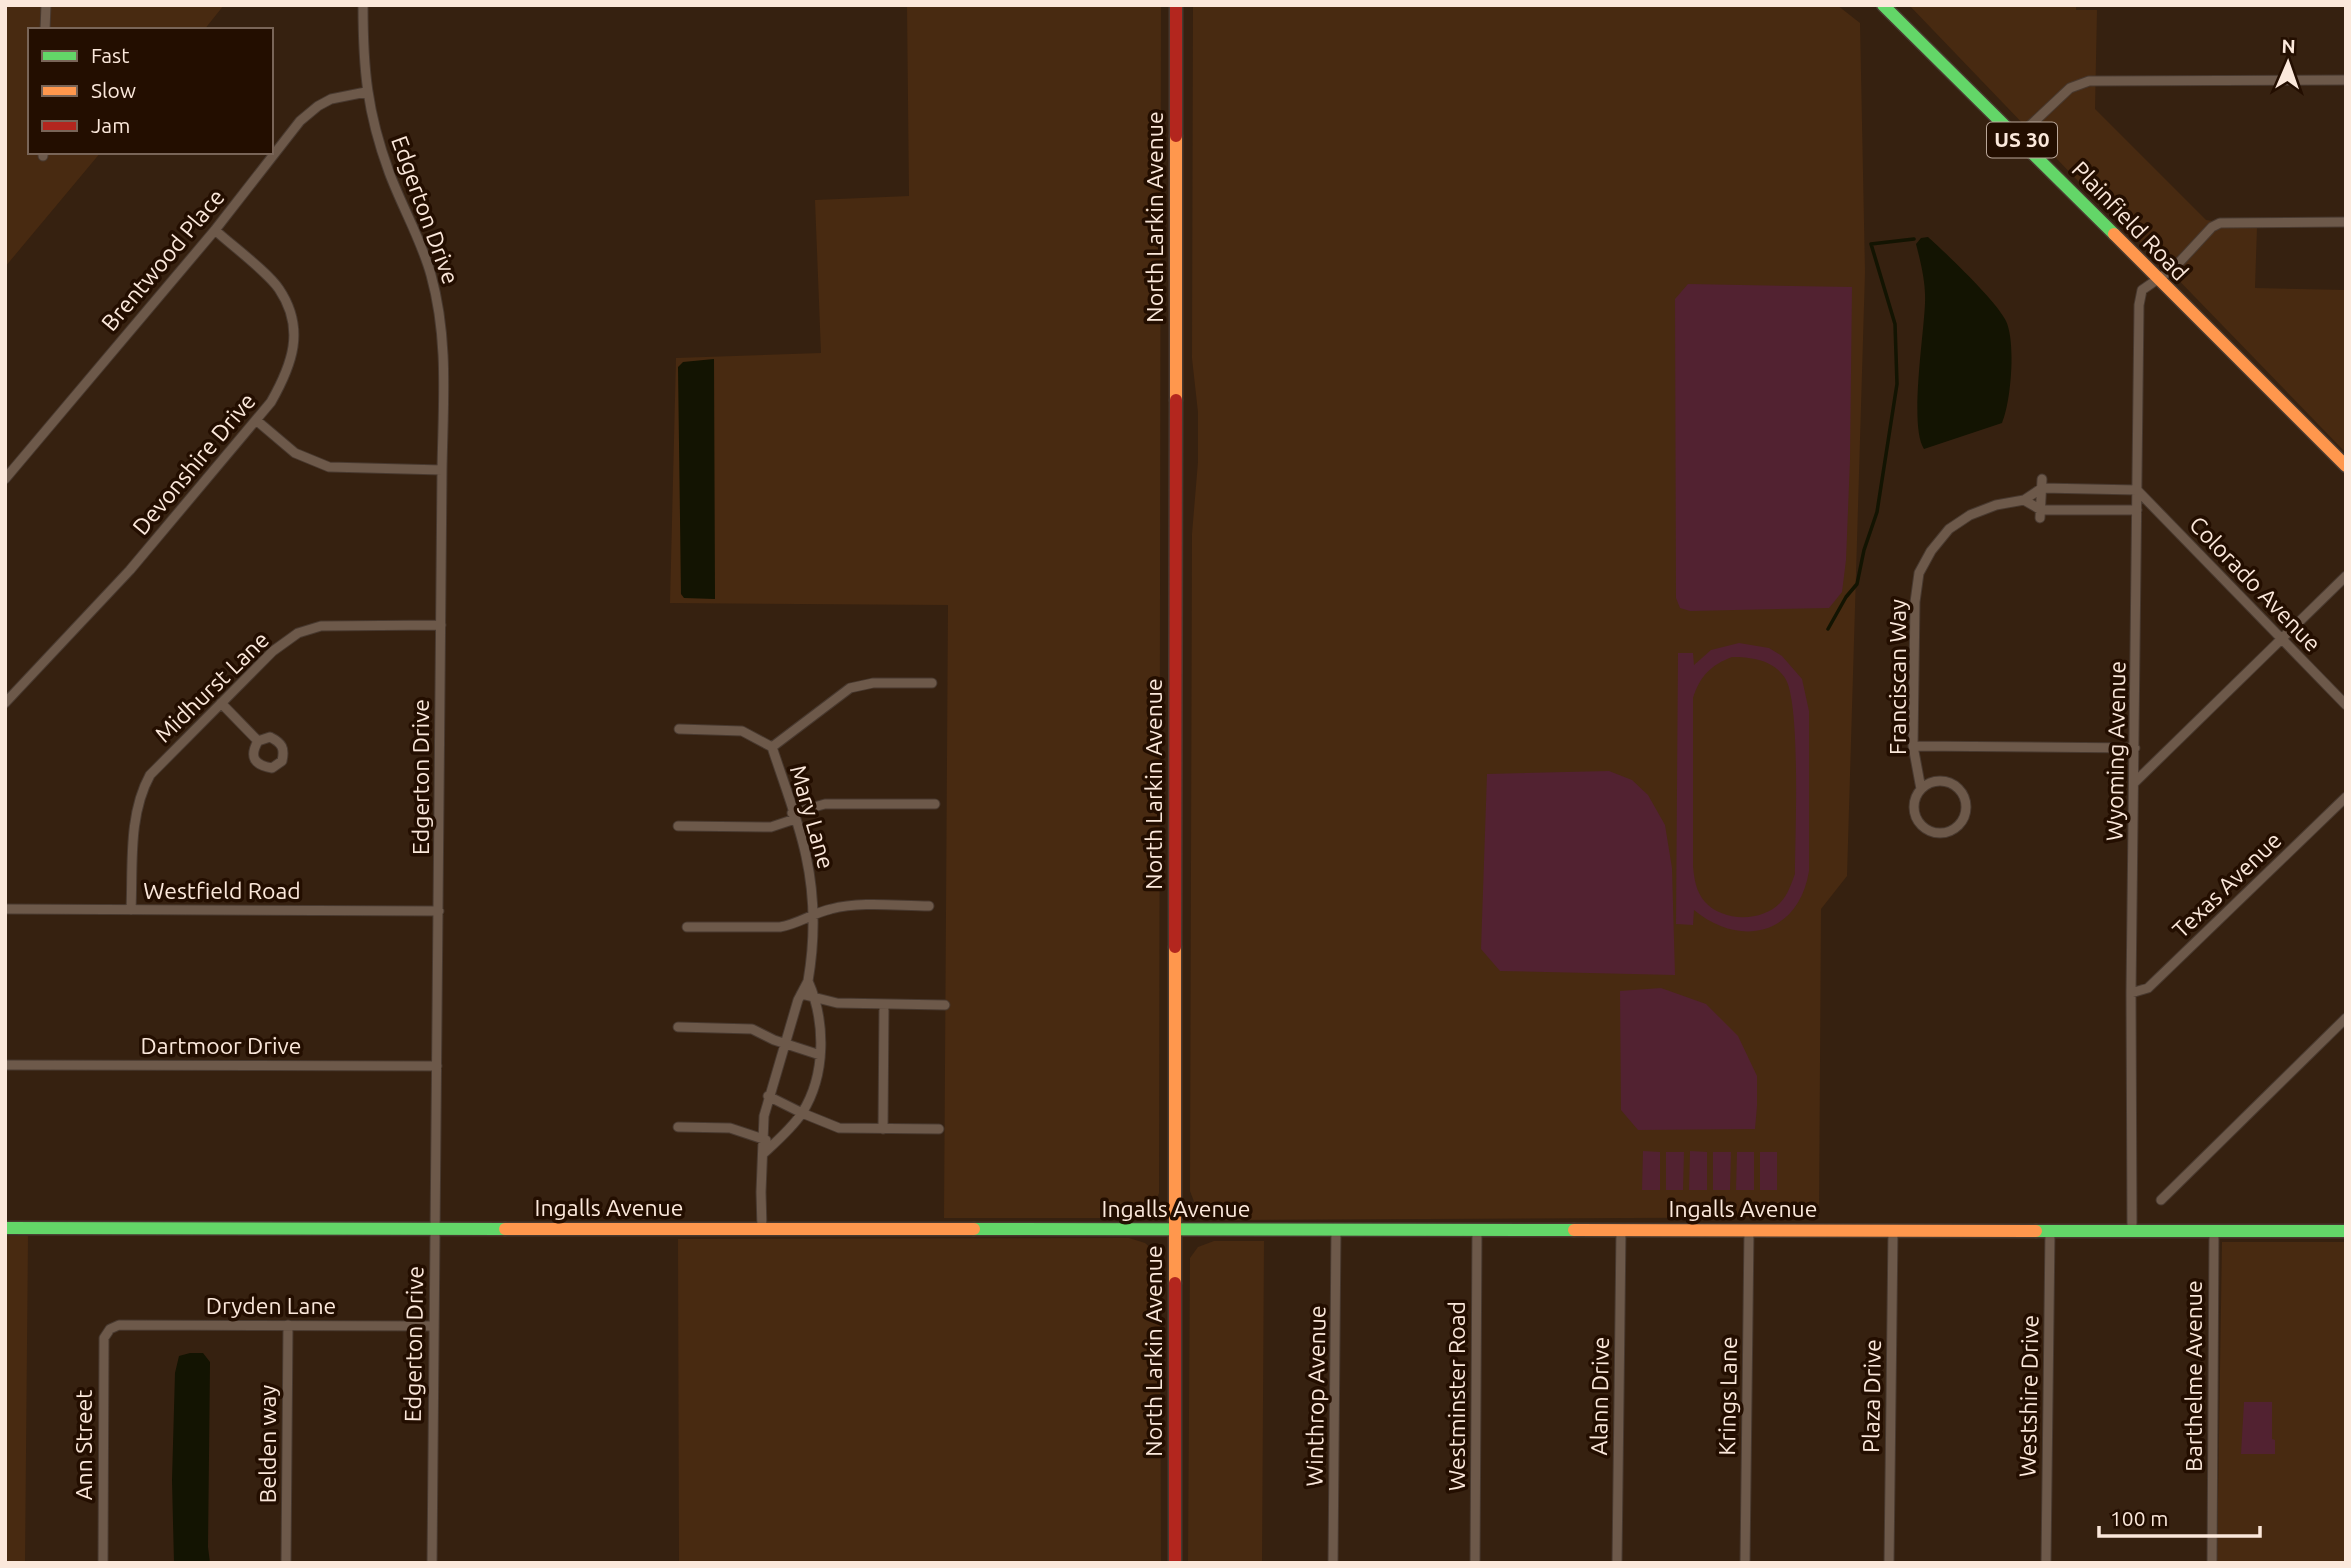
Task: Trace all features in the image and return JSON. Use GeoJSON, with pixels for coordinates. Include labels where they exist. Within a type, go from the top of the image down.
{"type":"FeatureCollection","features":[{"type":"Feature","properties":{"kind":"street"},"geometry":{"type":"LineString","coordinates":[[46,5],[46,28]]}},
{"type":"Feature","properties":{"kind":"street","name":"Edgerton Drive"},"geometry":{"type":"LineString","coordinates":[[363,5],[366,92],[374,126],[390,174],[420,239],[440,315],[445,352],[432,1563]]}},
{"type":"Feature","properties":{"kind":"street","name":"North Larkin Avenue"},"geometry":{"type":"LineString","coordinates":[[1175,1563],[1177,5]]}},
{"type":"Feature","properties":{"kind":"street","name":"Plainfield Road"},"geometry":{"type":"LineString","coordinates":[[1883,5],[2018,136],[2157,280],[2346,466]]}},
{"type":"Feature","properties":{"kind":"street"},"geometry":{"type":"LineString","coordinates":[[2018,136],[2070,88],[2089,80],[2346,80]]}},
{"type":"Feature","properties":{"kind":"street","name":"Brentwood Place"},"geometry":{"type":"LineString","coordinates":[[5,479],[215,230],[300,121],[331,99],[366,92]]}},
{"type":"Feature","properties":{"kind":"street","name":"Wyoming Avenue"},"geometry":{"type":"LineString","coordinates":[[2132,1231],[2131,993],[2139,305],[2142,290],[2174,268],[2212,227],[2220,223],[2346,222]]}},
{"type":"Feature","properties":{"kind":"street","name":"Devonshire Drive"},"geometry":{"type":"LineString","coordinates":[[5,703],[103,601],[271,402],[285,376],[294,346],[293,320],[279,289],[215,230]]}},
{"type":"Feature","properties":{"kind":"street"},"geometry":{"type":"LineString","coordinates":[[256,420],[295,453],[329,467],[442,470]]}},
{"type":"Feature","properties":{"kind":"street"},"geometry":{"type":"LineString","coordinates":[[2040,514],[2042,484],[2137,490]]}},
{"type":"Feature","properties":{"kind":"street","name":"Franciscan Way"},"geometry":{"type":"LineString","coordinates":[[1921,789],[1936,781],[1952,784],[1959,789],[1964,795],[1966,811],[1959,826],[1942,834],[1933,833],[1918,822],[1914,805],[1921,789],[1913,746],[1915,602],[1919,573],[1931,551],[1949,529],[1970,515],[1996,505],[2024,500],[2042,484]]}},
{"type":"Feature","properties":{"kind":"street","name":"Colorado Avenue"},"geometry":{"type":"LineString","coordinates":[[2137,490],[2346,705]]}},
{"type":"Feature","properties":{"kind":"street"},"geometry":{"type":"LineString","coordinates":[[2024,500],[2040,514],[2137,510]]}},
{"type":"Feature","properties":{"kind":"street"},"geometry":{"type":"LineString","coordinates":[[2135,782],[2346,576]]}},
{"type":"Feature","properties":{"kind":"street","name":"Midhurst Lane"},"geometry":{"type":"LineString","coordinates":[[131,910],[135,816],[140,793],[150,775],[273,651],[298,634],[321,626],[441,625]]}},
{"type":"Feature","properties":{"kind":"street"},"geometry":{"type":"LineString","coordinates":[[679,729],[743,731],[772,747],[850,688],[873,683],[932,683]]}},
{"type":"Feature","properties":{"kind":"street"},"geometry":{"type":"LineString","coordinates":[[221,703],[258,741]]}},
{"type":"Feature","properties":{"kind":"street"},"geometry":{"type":"LineString","coordinates":[[1913,746],[2135,748]]}},
{"type":"Feature","properties":{"kind":"street","name":"Mary Lane"},"geometry":{"type":"LineString","coordinates":[[762,1229],[762,1139],[768,1096],[801,994],[808,981],[813,916],[806,854],[772,747]]}},
{"type":"Feature","properties":{"kind":"street","name":"Texas Avenue"},"geometry":{"type":"LineString","coordinates":[[2131,993],[2148,988],[2346,797]]}},
{"type":"Feature","properties":{"kind":"street"},"geometry":{"type":"LineString","coordinates":[[678,826],[771,827],[825,804],[935,804]]}},
{"type":"Feature","properties":{"kind":"street"},"geometry":{"type":"LineString","coordinates":[[687,927],[780,927],[843,906],[929,906]]}},
{"type":"Feature","properties":{"kind":"street","name":"Westfield Road"},"geometry":{"type":"LineString","coordinates":[[5,909],[439,911]]}},
{"type":"Feature","properties":{"kind":"street","name":"Mary Lane"},"geometry":{"type":"LineString","coordinates":[[764,1153],[802,1113],[817,1077],[821,1036],[816,999],[808,981]]}},
{"type":"Feature","properties":{"kind":"street"},"geometry":{"type":"LineString","coordinates":[[801,994],[837,1003],[945,1005]]}},
{"type":"Feature","properties":{"kind":"street"},"geometry":{"type":"LineString","coordinates":[[883,1129],[884,1004]]}},
{"type":"Feature","properties":{"kind":"street"},"geometry":{"type":"LineString","coordinates":[[2161,1200],[2346,1018]]}},
{"type":"Feature","properties":{"kind":"street"},"geometry":{"type":"LineString","coordinates":[[678,1027],[752,1029],[820,1055]]}},
{"type":"Feature","properties":{"kind":"street","name":"Dartmoor Drive"},"geometry":{"type":"LineString","coordinates":[[5,1065],[437,1066]]}},
{"type":"Feature","properties":{"kind":"street"},"geometry":{"type":"LineString","coordinates":[[768,1096],[839,1128],[939,1129]]}},
{"type":"Feature","properties":{"kind":"street"},"geometry":{"type":"LineString","coordinates":[[678,1127],[730,1128],[774,1143]]}},
{"type":"Feature","properties":{"kind":"street","name":"Ingalls Avenue"},"geometry":{"type":"LineString","coordinates":[[5,1228],[2346,1231]]}},
{"type":"Feature","properties":{"kind":"street","name":"Winthrop Avenue"},"geometry":{"type":"LineString","coordinates":[[1333,1563],[1336,1230]]}},
{"type":"Feature","properties":{"kind":"street","name":"Westminster Road"},"geometry":{"type":"LineString","coordinates":[[1475,1563],[1478,1230]]}},
{"type":"Feature","properties":{"kind":"street","name":"Alann Drive"},"geometry":{"type":"LineString","coordinates":[[1617,1563],[1621,1230]]}},
{"type":"Feature","properties":{"kind":"street","name":"Krings Lane"},"geometry":{"type":"LineString","coordinates":[[1745,1563],[1749,1230]]}},
{"type":"Feature","properties":{"kind":"street","name":"Plaza Drive"},"geometry":{"type":"LineString","coordinates":[[1889,1563],[1893,1230]]}},
{"type":"Feature","properties":{"kind":"street","name":"Westshire Drive"},"geometry":{"type":"LineString","coordinates":[[2046,1563],[2050,1231]]}},
{"type":"Feature","properties":{"kind":"street","name":"Barthelme Avenue"},"geometry":{"type":"LineString","coordinates":[[2212,1563],[2214,1231]]}},
{"type":"Feature","properties":{"kind":"street","name":"Dryden Lane"},"geometry":{"type":"LineString","coordinates":[[110,1329],[119,1325],[433,1325]]}},
{"type":"Feature","properties":{"kind":"street","name":"Belden way"},"geometry":{"type":"LineString","coordinates":[[286,1563],[288,1325]]}},
{"type":"Feature","properties":{"kind":"street","name":"Ann Street"},"geometry":{"type":"LineString","coordinates":[[103,1563],[104,1338],[110,1329]]}},
{"type":"Feature","properties":{"kind":"shaded area"},"geometry":{"type":"Polygon","coordinates":[[[5,5],[224,5],[206,28],[28,28],[28,154],[99,154],[5,267],[5,5]]]}},
{"type":"Feature","properties":{"kind":"shaded area"},"geometry":{"type":"Polygon","coordinates":[[[907,5],[1161,5],[1159,1193],[1153,1209],[1140,1218],[944,1218],[948,605],[670,603],[676,358],[821,353],[815,200],[909,196],[907,5]]]}},
{"type":"Feature","properties":{"kind":"shaded area"},"geometry":{"type":"Polygon","coordinates":[[[1193,5],[1837,5],[1860,23],[1865,272],[1847,876],[1821,909],[1819,1217],[1219,1220],[1198,1212],[1190,1191],[1192,534],[1198,462],[1198,412],[1192,358],[1193,5]]]}},
{"type":"Feature","properties":{"kind":"shaded area"},"geometry":{"type":"Polygon","coordinates":[[[1909,5],[2076,5],[2076,10],[2097,10],[2095,109],[2206,220],[2257,227],[2255,288],[2346,290],[2346,453],[2162,263],[2102,206],[1909,5]]]}},
{"type":"Feature","properties":{"kind":"shaded area"},"geometry":{"type":"Polygon","coordinates":[[[1928,237],[2001,313],[2009,331],[2012,357],[2008,401],[2002,423],[1924,449],[1920,438],[1917,401],[1925,296],[1916,244],[1921,238],[1928,237]]]}},
{"type":"Feature","properties":{"kind":"shaded area"},"geometry":{"type":"Polygon","coordinates":[[[1688,284],[1852,287],[1846,560],[1842,592],[1829,608],[1690,611],[1680,608],[1676,598],[1675,299],[1688,284]]]}},
{"type":"Feature","properties":{"kind":"shaded area"},"geometry":{"type":"Polygon","coordinates":[[[714,359],[715,599],[684,598],[681,594],[678,367],[683,362],[714,359]]]}},
{"type":"Feature","properties":{"kind":"shaded area"},"geometry":{"type":"Polygon","coordinates":[[[1739,643],[1769,648],[1782,656],[1802,679],[1809,711],[1809,871],[1803,892],[1793,909],[1781,921],[1765,929],[1730,929],[1712,922],[1694,910],[1693,925],[1676,924],[1678,653],[1693,653],[1694,665],[1711,650],[1739,643]],[[1732,657],[1712,668],[1703,677],[1693,698],[1693,866],[1698,889],[1705,902],[1722,913],[1742,917],[1763,914],[1780,903],[1795,874],[1795,741],[1790,692],[1785,678],[1768,663],[1732,657]]]}},
{"type":"Feature","properties":{"kind":"shaded area"},"geometry":{"type":"Polygon","coordinates":[[[1609,771],[1632,780],[1648,795],[1665,825],[1672,868],[1675,975],[1500,971],[1481,949],[1487,774],[1609,771]]]}},
{"type":"Feature","properties":{"kind":"shaded area"},"geometry":{"type":"Polygon","coordinates":[[[1661,988],[1706,1004],[1738,1036],[1757,1076],[1755,1129],[1638,1130],[1621,1110],[1620,991],[1661,988]]]}},
{"type":"Feature","properties":{"kind":"shaded area"},"geometry":{"type":"Polygon","coordinates":[[[1643,1151],[1660,1152],[1660,1190],[1642,1190],[1643,1151]]]}},
{"type":"Feature","properties":{"kind":"shaded area"},"geometry":{"type":"Polygon","coordinates":[[[1690,1151],[1707,1152],[1707,1190],[1689,1190],[1690,1151]]]}},
{"type":"Feature","properties":{"kind":"shaded area"},"geometry":{"type":"Polygon","coordinates":[[[1666,1152],[1684,1152],[1683,1190],[1666,1190],[1666,1152]]]}},
{"type":"Feature","properties":{"kind":"shaded area"},"geometry":{"type":"Polygon","coordinates":[[[1713,1152],[1731,1152],[1730,1190],[1713,1190],[1713,1152]]]}},
{"type":"Feature","properties":{"kind":"shaded area"},"geometry":{"type":"Polygon","coordinates":[[[1737,1152],[1754,1152],[1754,1190],[1736,1190],[1737,1152]]]}},
{"type":"Feature","properties":{"kind":"shaded area"},"geometry":{"type":"Polygon","coordinates":[[[1760,1152],[1777,1152],[1777,1190],[1760,1190],[1760,1152]]]}},
{"type":"Feature","properties":{"kind":"shaded area"},"geometry":{"type":"Polygon","coordinates":[[[5,1236],[28,1236],[25,1563],[5,1563],[5,1236]]]}},
{"type":"Feature","properties":{"kind":"shaded area"},"geometry":{"type":"Polygon","coordinates":[[[1129,1238],[1145,1243],[1155,1252],[1160,1265],[1161,1563],[679,1563],[678,1239],[1129,1238]]]}},
{"type":"Feature","properties":{"kind":"shaded area"},"geometry":{"type":"Polygon","coordinates":[[[1214,1241],[1264,1241],[1262,1563],[1188,1563],[1190,1258],[1198,1247],[1214,1241]]]}},
{"type":"Feature","properties":{"kind":"shaded area"},"geometry":{"type":"Polygon","coordinates":[[[2222,1242],[2346,1242],[2346,1563],[2217,1563],[2222,1242]]]}},
{"type":"Feature","properties":{"kind":"shaded area"},"geometry":{"type":"Polygon","coordinates":[[[203,1353],[210,1362],[210,1563],[174,1563],[172,1480],[175,1373],[179,1356],[203,1353]]]}},
{"type":"Feature","properties":{"kind":"shaded area"},"geometry":{"type":"Polygon","coordinates":[[[2244,1402],[2272,1402],[2272,1439],[2275,1440],[2275,1454],[2241,1454],[2244,1402]]]}},
{"type":"Feature","properties":{"kind":"waterway"},"geometry":{"type":"LineString","coordinates":[[1828,629],[1846,597],[1857,584],[1864,550],[1877,512],[1897,384],[1895,324],[1871,244],[1914,239]]}},
{"type":"Feature","properties":{"kind":"traffic: fast"},"geometry":{"type":"LineString","coordinates":[[1883,5],[2114,234]]}},
{"type":"Feature","properties":{"kind":"traffic: fast"},"geometry":{"type":"LineString","coordinates":[[5,1228],[505,1229]]}},
{"type":"Feature","properties":{"kind":"traffic: fast"},"geometry":{"type":"LineString","coordinates":[[974,1229],[1574,1230]]}},
{"type":"Feature","properties":{"kind":"traffic: fast"},"geometry":{"type":"LineString","coordinates":[[2036,1231],[2346,1231]]}},
{"type":"Feature","properties":{"kind":"traffic: slow"},"geometry":{"type":"LineString","coordinates":[[1176,136],[1176,400]]}},
{"type":"Feature","properties":{"kind":"traffic: slow"},"geometry":{"type":"LineString","coordinates":[[2114,234],[2346,466]]}},
{"type":"Feature","properties":{"kind":"traffic: slow"},"geometry":{"type":"LineString","coordinates":[[1175,947],[1175,1283]]}},
{"type":"Feature","properties":{"kind":"traffic: slow"},"geometry":{"type":"LineString","coordinates":[[505,1229],[974,1229]]}},
{"type":"Feature","properties":{"kind":"traffic: slow"},"geometry":{"type":"LineString","coordinates":[[1574,1230],[2036,1231]]}},
{"type":"Feature","properties":{"kind":"traffic: jam"},"geometry":{"type":"LineString","coordinates":[[1176,5],[1176,136]]}},
{"type":"Feature","properties":{"kind":"traffic: jam"},"geometry":{"type":"LineString","coordinates":[[1175,947],[1176,400]]}},
{"type":"Feature","properties":{"kind":"traffic: jam"},"geometry":{"type":"LineString","coordinates":[[1175,1283],[1175,1563]]}}]}
